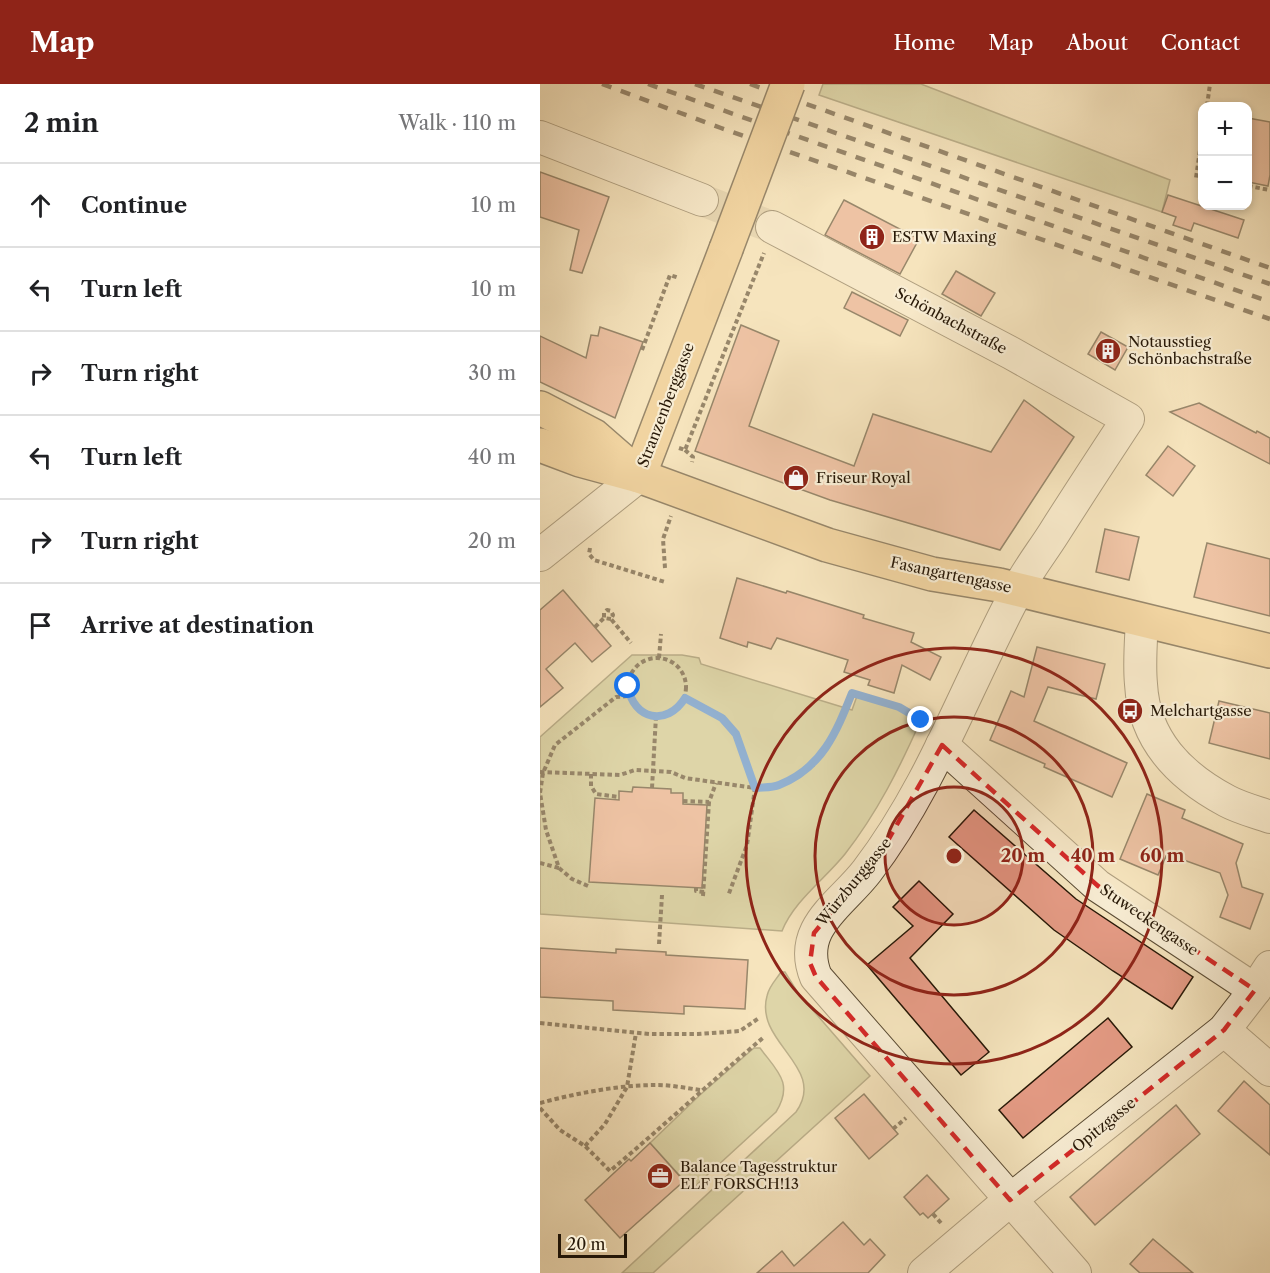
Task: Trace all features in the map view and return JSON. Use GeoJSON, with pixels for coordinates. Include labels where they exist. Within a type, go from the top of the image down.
{"type":"FeatureCollection","features":[{"type":"Feature","properties":{"kind":"main road","name":"Stranzenberggasse"},"geometry":{"type":"LineString","coordinates":[[639,476],[788,84]]}},
{"type":"Feature","properties":{"kind":"main road","name":"Fasangartengasse"},"geometry":{"type":"LineString","coordinates":[[540,408],[594,436],[639,476]]}},
{"type":"Feature","properties":{"kind":"main road","name":"Fasangartengasse"},"geometry":{"type":"LineString","coordinates":[[540,445],[580,460],[639,476],[827,545],[932,574],[1017,589],[1270,651]]}},
{"type":"Feature","properties":{"kind":"street"},"geometry":{"type":"LineString","coordinates":[[540,137],[702,200]]}},
{"type":"Feature","properties":{"kind":"street","name":"Schönbachstraße"},"geometry":{"type":"LineString","coordinates":[[768,240],[1011,353],[1128,419]]}},
{"type":"Feature","properties":{"kind":"street","name":"Würzburggasse"},"geometry":{"type":"LineString","coordinates":[[1075,1273],[816,977],[810,963],[814,933],[822,920],[860,880],[906,815],[1017,589],[1128,419]]}},
{"type":"Feature","properties":{"kind":"street","name":"Stranzenberggasse"},"geometry":{"type":"LineString","coordinates":[[540,555],[639,476]]}},
{"type":"Feature","properties":{"kind":"street"},"geometry":{"type":"LineString","coordinates":[[1142,620],[1141,687],[1148,720],[1162,749],[1202,786],[1228,802],[1270,817]]}},
{"type":"Feature","properties":{"kind":"street","name":"Stuweckengasse"},"geometry":{"type":"LineString","coordinates":[[942,745],[1098,886],[1263,979]]}},
{"type":"Feature","properties":{"kind":"street","name":"Opitzgasse"},"geometry":{"type":"LineString","coordinates":[[924,1273],[1010,1200],[1224,1030],[1263,979]]}},
{"type":"Feature","properties":{"kind":"street"},"geometry":{"type":"LineString","coordinates":[[1224,1030],[1270,1070]]}},
{"type":"Feature","properties":{"kind":"path"},"geometry":{"type":"LineString","coordinates":[[1208,102],[1210,84]]}},
{"type":"Feature","properties":{"kind":"path"},"geometry":{"type":"LineString","coordinates":[[1252,187],[1270,190]]}},
{"type":"Feature","properties":{"kind":"path"},"geometry":{"type":"LineString","coordinates":[[685,450],[768,240]]}},
{"type":"Feature","properties":{"kind":"path"},"geometry":{"type":"LineString","coordinates":[[642,350],[670,275],[679,278]]}},
{"type":"Feature","properties":{"kind":"path"},"geometry":{"type":"LineString","coordinates":[[730,319],[737,321]]}},
{"type":"Feature","properties":{"kind":"path"},"geometry":{"type":"LineString","coordinates":[[679,448],[693,457],[692,462]]}},
{"type":"Feature","properties":{"kind":"path"},"geometry":{"type":"LineString","coordinates":[[665,568],[663,539],[668,525]]}},
{"type":"Feature","properties":{"kind":"path"},"geometry":{"type":"LineString","coordinates":[[589,554],[594,560],[665,582]]}},
{"type":"Feature","properties":{"kind":"path"},"geometry":{"type":"LineString","coordinates":[[595,627],[604,618],[607,610],[613,615],[611,619]]}},
{"type":"Feature","properties":{"kind":"path"},"geometry":{"type":"LineString","coordinates":[[604,618],[611,619],[631,643]]}},
{"type":"Feature","properties":{"kind":"path"},"geometry":{"type":"LineString","coordinates":[[659,658],[661,634]]}},
{"type":"Feature","properties":{"kind":"path"},"geometry":{"type":"LineString","coordinates":[[650,658],[659,658],[668,660],[682,671],[686,679],[685,698],[674,711],[656,716],[639,711],[629,696],[629,677],[634,669],[650,658]]}},
{"type":"Feature","properties":{"kind":"path"},"geometry":{"type":"LineString","coordinates":[[542,772],[620,776],[635,770],[671,772],[685,778],[716,783],[755,788],[777,786],[813,765],[836,734],[852,693],[899,707],[921,720]]}},
{"type":"Feature","properties":{"kind":"path"},"geometry":{"type":"LineString","coordinates":[[559,868],[546,830],[540,793],[542,772],[555,745],[616,697],[629,696]]}},
{"type":"Feature","properties":{"kind":"path"},"geometry":{"type":"LineString","coordinates":[[685,698],[722,718],[736,734],[755,788],[747,845],[728,896]]}},
{"type":"Feature","properties":{"kind":"path"},"geometry":{"type":"LineString","coordinates":[[652,788],[656,716]]}},
{"type":"Feature","properties":{"kind":"path"},"geometry":{"type":"LineString","coordinates":[[591,774],[591,786],[596,794],[619,797]]}},
{"type":"Feature","properties":{"kind":"path"},"geometry":{"type":"LineString","coordinates":[[696,887],[696,891],[704,894],[709,802],[716,783]]}},
{"type":"Feature","properties":{"kind":"path"},"geometry":{"type":"LineString","coordinates":[[683,801],[709,802]]}},
{"type":"Feature","properties":{"kind":"path"},"geometry":{"type":"LineString","coordinates":[[540,863],[559,868],[572,879],[588,886]]}},
{"type":"Feature","properties":{"kind":"path"},"geometry":{"type":"LineString","coordinates":[[659,944],[662,895]]}},
{"type":"Feature","properties":{"kind":"path"},"geometry":{"type":"LineString","coordinates":[[540,1023],[636,1033],[698,1034],[740,1030],[759,1018]]}},
{"type":"Feature","properties":{"kind":"path"},"geometry":{"type":"LineString","coordinates":[[585,1146],[605,1124],[627,1087],[636,1033]]}},
{"type":"Feature","properties":{"kind":"path"},"geometry":{"type":"LineString","coordinates":[[540,1108],[560,1130],[585,1146],[610,1171],[700,1090],[764,1037]]}},
{"type":"Feature","properties":{"kind":"path"},"geometry":{"type":"LineString","coordinates":[[540,1103],[578,1093],[659,1084],[700,1090]]}},
{"type":"Feature","properties":{"kind":"path"},"geometry":{"type":"LineString","coordinates":[[893,1129],[906,1118]]}},
{"type":"Feature","properties":{"kind":"highlighted area"},"geometry":{"type":"Polygon","coordinates":[[[942,745],[1098,886],[1255,990],[1224,1030],[1010,1200],[816,977],[810,963],[814,933],[882,851],[942,745]]]}},
{"type":"Feature","properties":{"kind":"green space"},"geometry":{"type":"Polygon","coordinates":[[[823,84],[921,84],[1170,180],[1162,212],[819,95],[823,84]]]}},
{"type":"Feature","properties":{"kind":"green space"},"geometry":{"type":"Polygon","coordinates":[[[632,655],[682,655],[699,658],[701,664],[852,710],[857,696],[898,709],[920,722],[895,774],[867,823],[845,854],[794,910],[782,931],[540,914],[540,737],[632,655]]]}},
{"type":"Feature","properties":{"kind":"green space"},"geometry":{"type":"Polygon","coordinates":[[[781,972],[785,972],[798,993],[870,1076],[653,1273],[622,1273],[796,1112],[803,1096],[803,1082],[797,1068],[771,1028],[766,1013],[768,992],[781,972]]]}},
{"type":"Feature","properties":{"kind":"green space"},"geometry":{"type":"Polygon","coordinates":[[[754,1048],[760,1048],[781,1078],[783,1093],[781,1102],[776,1112],[692,1189],[650,1143],[754,1048]]]}},
{"type":"Feature","properties":{"kind":"building"},"geometry":{"type":"Polygon","coordinates":[[[1252,119],[1270,122],[1268,186],[1252,183],[1252,119]]]}},
{"type":"Feature","properties":{"kind":"building"},"geometry":{"type":"Polygon","coordinates":[[[540,172],[609,197],[582,273],[570,270],[579,230],[540,217],[540,172]]]}},
{"type":"Feature","properties":{"kind":"building"},"geometry":{"type":"Polygon","coordinates":[[[1168,195],[1198,205],[1198,210],[1214,210],[1244,220],[1238,238],[1194,223],[1191,231],[1173,225],[1176,217],[1162,212],[1168,195]]]}},
{"type":"Feature","properties":{"kind":"building","name":"ESTW Maxing"},"geometry":{"type":"Polygon","coordinates":[[[844,200],[919,239],[900,274],[825,235],[844,200]]]}},
{"type":"Feature","properties":{"kind":"building"},"geometry":{"type":"Polygon","coordinates":[[[956,271],[995,293],[981,316],[942,294],[956,271]]]}},
{"type":"Feature","properties":{"kind":"building"},"geometry":{"type":"Polygon","coordinates":[[[852,292],[908,320],[900,336],[844,308],[852,292]]]}},
{"type":"Feature","properties":{"kind":"building"},"geometry":{"type":"Polygon","coordinates":[[[741,325],[779,341],[749,426],[854,466],[873,414],[991,452],[1024,400],[1074,437],[1000,550],[830,500],[695,451],[741,325]]]}},
{"type":"Feature","properties":{"kind":"building"},"geometry":{"type":"Polygon","coordinates":[[[600,327],[643,342],[615,418],[540,382],[540,336],[586,358],[591,335],[598,336],[600,327]]]}},
{"type":"Feature","properties":{"kind":"building","name":"Notausstieg Schönbachstraße"},"geometry":{"type":"Polygon","coordinates":[[[1101,332],[1128,347],[1115,370],[1088,354],[1101,332]]]}},
{"type":"Feature","properties":{"kind":"building"},"geometry":{"type":"Polygon","coordinates":[[[1199,403],[1270,438],[1270,464],[1170,412],[1199,403]]]}},
{"type":"Feature","properties":{"kind":"building"},"geometry":{"type":"Polygon","coordinates":[[[1168,446],[1195,466],[1173,496],[1146,475],[1168,446]]]}},
{"type":"Feature","properties":{"kind":"building"},"geometry":{"type":"Polygon","coordinates":[[[1105,529],[1139,537],[1129,580],[1096,572],[1105,529]]]}},
{"type":"Feature","properties":{"kind":"building"},"geometry":{"type":"Polygon","coordinates":[[[1207,543],[1270,559],[1270,616],[1194,597],[1207,543]]]}},
{"type":"Feature","properties":{"kind":"building"},"geometry":{"type":"Polygon","coordinates":[[[737,578],[786,593],[787,591],[914,633],[911,642],[941,657],[930,680],[902,665],[894,693],[868,685],[870,680],[844,672],[848,660],[777,638],[771,649],[748,642],[747,647],[720,638],[737,578]]]}},
{"type":"Feature","properties":{"kind":"building"},"geometry":{"type":"Polygon","coordinates":[[[563,590],[611,646],[592,662],[575,643],[546,669],[563,688],[540,707],[540,610],[563,590]]]}},
{"type":"Feature","properties":{"kind":"building"},"geometry":{"type":"Polygon","coordinates":[[[1037,647],[1105,664],[1096,699],[1048,687],[1034,721],[1127,763],[1112,797],[990,740],[1011,691],[1024,697],[1037,647]]]}},
{"type":"Feature","properties":{"kind":"building"},"geometry":{"type":"Polygon","coordinates":[[[1219,701],[1270,713],[1270,759],[1209,743],[1219,701]]]}},
{"type":"Feature","properties":{"kind":"building"},"geometry":{"type":"Polygon","coordinates":[[[633,787],[671,789],[671,793],[683,793],[683,804],[707,805],[702,888],[589,882],[595,798],[619,800],[619,791],[632,792],[633,787]]]}},
{"type":"Feature","properties":{"kind":"building"},"geometry":{"type":"Polygon","coordinates":[[[1147,794],[1185,810],[1182,818],[1243,844],[1236,863],[1242,887],[1263,894],[1250,929],[1220,917],[1228,895],[1220,873],[1167,854],[1158,875],[1120,859],[1147,794]]]}},
{"type":"Feature","properties":{"kind":"building"},"geometry":{"type":"Polygon","coordinates":[[[974,810],[1076,899],[1193,977],[1172,1009],[1054,930],[949,837],[974,810]]]}},
{"type":"Feature","properties":{"kind":"building"},"geometry":{"type":"Polygon","coordinates":[[[919,881],[953,914],[910,958],[989,1052],[961,1075],[867,965],[913,926],[893,907],[919,881]]]}},
{"type":"Feature","properties":{"kind":"building"},"geometry":{"type":"Polygon","coordinates":[[[540,948],[616,953],[616,949],[666,952],[666,955],[748,960],[745,1009],[684,1006],[684,1014],[613,1010],[613,1001],[540,997],[540,948]]]}},
{"type":"Feature","properties":{"kind":"building"},"geometry":{"type":"Polygon","coordinates":[[[1108,1018],[1132,1047],[1023,1138],[999,1110],[1108,1018]]]}},
{"type":"Feature","properties":{"kind":"building"},"geometry":{"type":"Polygon","coordinates":[[[1244,1081],[1270,1105],[1270,1155],[1218,1111],[1244,1081]]]}},
{"type":"Feature","properties":{"kind":"building"},"geometry":{"type":"Polygon","coordinates":[[[864,1094],[898,1134],[869,1159],[835,1118],[864,1094]]]}},
{"type":"Feature","properties":{"kind":"building"},"geometry":{"type":"Polygon","coordinates":[[[1176,1105],[1200,1134],[1095,1225],[1070,1197],[1176,1105]]]}},
{"type":"Feature","properties":{"kind":"building"},"geometry":{"type":"Polygon","coordinates":[[[650,1143],[684,1181],[620,1238],[585,1200],[629,1159],[631,1161],[650,1143]]]}},
{"type":"Feature","properties":{"kind":"building"},"geometry":{"type":"Polygon","coordinates":[[[927,1175],[949,1199],[928,1218],[923,1213],[920,1215],[904,1197],[927,1175]]]}},
{"type":"Feature","properties":{"kind":"building"},"geometry":{"type":"Polygon","coordinates":[[[843,1222],[864,1245],[870,1239],[885,1255],[868,1273],[757,1273],[782,1251],[794,1266],[843,1222]]]}},
{"type":"Feature","properties":{"kind":"building"},"geometry":{"type":"Polygon","coordinates":[[[1153,1239],[1193,1273],[1140,1273],[1130,1264],[1153,1239]]]}},
{"type":"Feature","properties":{"kind":"tunnel"},"geometry":{"type":"LineString","coordinates":[[702,200],[772,227]]}},
{"type":"Feature","properties":{"kind":"railway"},"geometry":{"type":"LineString","coordinates":[[602,84],[721,128],[1270,319]]}},
{"type":"Feature","properties":{"kind":"railway"},"geometry":{"type":"LineString","coordinates":[[648,84],[1270,302]]}},
{"type":"Feature","properties":{"kind":"railway"},"geometry":{"type":"LineString","coordinates":[[695,84],[1270,284]]}},
{"type":"Feature","properties":{"kind":"railway"},"geometry":{"type":"LineString","coordinates":[[750,84],[1270,268]]}},
{"type":"Feature","properties":{"kind":"place","name":"ESTW Maxing"},"geometry":{"type":"Point","coordinates":[872,237]}},
{"type":"Feature","properties":{"kind":"place","name":"Notausstieg Schönbachstraße"},"geometry":{"type":"Point","coordinates":[1108,351]}},
{"type":"Feature","properties":{"kind":"place","name":"Friseur Royal"},"geometry":{"type":"Point","coordinates":[796,478]}},
{"type":"Feature","properties":{"kind":"place","name":"Melchartgasse"},"geometry":{"type":"Point","coordinates":[1130,711]}},
{"type":"Feature","properties":{"kind":"place","name":"Balance Tagesstruktur ELF FORSCH!13"},"geometry":{"type":"Point","coordinates":[660,1176]}},
{"type":"Feature","properties":{"kind":"route"},"geometry":{"type":"LineString","coordinates":[[628,686],[633,704],[647,715],[665,715],[674,711],[685,698],[722,718],[736,734],[755,788],[777,786],[813,765],[836,734],[852,693],[899,707],[921,720]]}}]}
